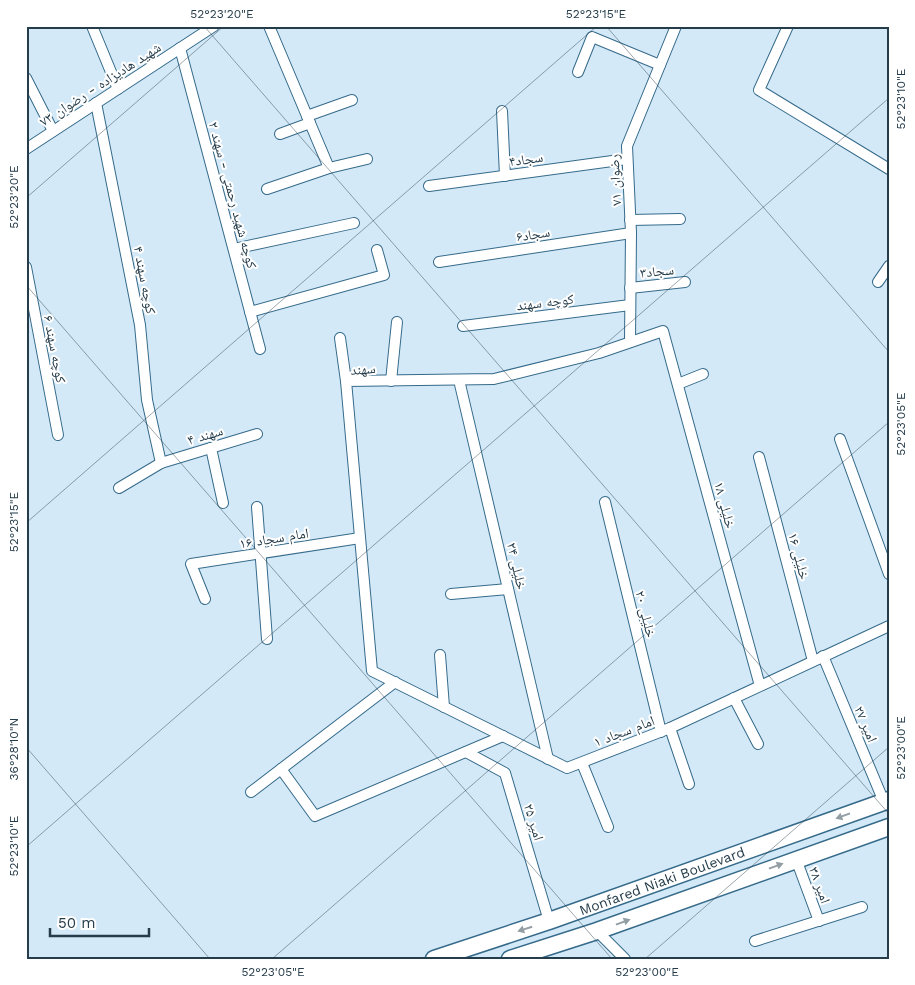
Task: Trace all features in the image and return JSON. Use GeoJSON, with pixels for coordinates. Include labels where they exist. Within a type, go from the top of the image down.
{"type":"FeatureCollection","features":[{"type":"Feature","properties":{"kind":"main road","name":"Monfared Niaki Boulevard"},"geometry":{"type":"LineString","coordinates":[[434,959],[549,921],[887,801]]}},
{"type":"Feature","properties":{"kind":"main road","name":"Monfared Niaki Boulevard"},"geometry":{"type":"LineString","coordinates":[[510,959],[597,931],[889,826]]}},
{"type":"Feature","properties":{"kind":"main road"},"geometry":{"type":"LineString","coordinates":[[549,921],[556,944]]}},
{"type":"Feature","properties":{"kind":"street"},"geometry":{"type":"LineString","coordinates":[[92,26],[118,89]]}},
{"type":"Feature","properties":{"kind":"street","name":"شهید هادیزاده - رضوان ۷۳"},"geometry":{"type":"LineString","coordinates":[[26,149],[214,26]]}},
{"type":"Feature","properties":{"kind":"street"},"geometry":{"type":"LineString","coordinates":[[269,26],[329,168]]}},
{"type":"Feature","properties":{"kind":"street","name":"رضوان ۷۱"},"geometry":{"type":"LineString","coordinates":[[630,342],[631,233],[627,146],[676,26]]}},
{"type":"Feature","properties":{"kind":"street"},"geometry":{"type":"LineString","coordinates":[[788,26],[759,90],[889,169]]}},
{"type":"Feature","properties":{"kind":"street"},"geometry":{"type":"LineString","coordinates":[[578,72],[592,36],[660,65]]}},
{"type":"Feature","properties":{"kind":"street","name":"کوچه شهید رحمتی - سهند ۲"},"geometry":{"type":"LineString","coordinates":[[180,48],[260,349]]}},
{"type":"Feature","properties":{"kind":"street"},"geometry":{"type":"LineString","coordinates":[[26,78],[53,131]]}},
{"type":"Feature","properties":{"kind":"street"},"geometry":{"type":"LineString","coordinates":[[280,134],[352,100]]}},
{"type":"Feature","properties":{"kind":"street","name":"کوچه سهند ۴"},"geometry":{"type":"LineString","coordinates":[[96,103],[140,325],[147,400],[161,463]]}},
{"type":"Feature","properties":{"kind":"street"},"geometry":{"type":"LineString","coordinates":[[502,110],[505,176]]}},
{"type":"Feature","properties":{"kind":"street"},"geometry":{"type":"LineString","coordinates":[[267,189],[329,168],[368,159]]}},
{"type":"Feature","properties":{"kind":"street","name":"سجاد۴"},"geometry":{"type":"LineString","coordinates":[[430,186],[627,160]]}},
{"type":"Feature","properties":{"kind":"street"},"geometry":{"type":"LineString","coordinates":[[630,220],[680,219]]}},
{"type":"Feature","properties":{"kind":"street"},"geometry":{"type":"LineString","coordinates":[[234,249],[354,223]]}},
{"type":"Feature","properties":{"kind":"street","name":"سجاد۶"},"geometry":{"type":"LineString","coordinates":[[439,262],[631,233]]}},
{"type":"Feature","properties":{"kind":"street"},"geometry":{"type":"LineString","coordinates":[[250,312],[384,275],[377,250]]}},
{"type":"Feature","properties":{"kind":"street"},"geometry":{"type":"LineString","coordinates":[[878,282],[889,266]]}},
{"type":"Feature","properties":{"kind":"street","name":"کوچه سهند ۶"},"geometry":{"type":"LineString","coordinates":[[26,267],[58,435]]}},
{"type":"Feature","properties":{"kind":"street","name":"سجاد۳"},"geometry":{"type":"LineString","coordinates":[[630,288],[686,282]]}},
{"type":"Feature","properties":{"kind":"street","name":"كوچه سهند"},"geometry":{"type":"LineString","coordinates":[[462,326],[630,304]]}},
{"type":"Feature","properties":{"kind":"street"},"geometry":{"type":"LineString","coordinates":[[391,381],[397,322]]}},
{"type":"Feature","properties":{"kind":"street","name":"سهند"},"geometry":{"type":"LineString","coordinates":[[372,670],[346,381],[494,379],[599,353],[663,331]]}},
{"type":"Feature","properties":{"kind":"street","name":"خلیلی ۱۸"},"geometry":{"type":"LineString","coordinates":[[663,331],[760,686]]}},
{"type":"Feature","properties":{"kind":"street"},"geometry":{"type":"LineString","coordinates":[[340,338],[346,381]]}},
{"type":"Feature","properties":{"kind":"street"},"geometry":{"type":"LineString","coordinates":[[678,384],[703,374]]}},
{"type":"Feature","properties":{"kind":"street","name":"خلیلی ۲۴"},"geometry":{"type":"LineString","coordinates":[[459,380],[548,759]]}},
{"type":"Feature","properties":{"kind":"street","name":"سهند ۴"},"geometry":{"type":"LineString","coordinates":[[119,488],[161,463],[257,434]]}},
{"type":"Feature","properties":{"kind":"street"},"geometry":{"type":"LineString","coordinates":[[840,439],[889,574]]}},
{"type":"Feature","properties":{"kind":"street"},"geometry":{"type":"LineString","coordinates":[[211,448],[223,502]]}},
{"type":"Feature","properties":{"kind":"street","name":"خلیلی ۱۶"},"geometry":{"type":"LineString","coordinates":[[759,458],[813,661]]}},
{"type":"Feature","properties":{"kind":"street","name":"خلیلی ۲۰"},"geometry":{"type":"LineString","coordinates":[[606,502],[666,730],[689,784]]}},
{"type":"Feature","properties":{"kind":"street"},"geometry":{"type":"LineString","coordinates":[[257,507],[267,639]]}},
{"type":"Feature","properties":{"kind":"street","name":"امام سجاد ۱۶"},"geometry":{"type":"LineString","coordinates":[[205,599],[191,564],[360,538]]}},
{"type":"Feature","properties":{"kind":"street"},"geometry":{"type":"LineString","coordinates":[[451,594],[508,589]]}},
{"type":"Feature","properties":{"kind":"street","name":"امام سجاد ۱"},"geometry":{"type":"LineString","coordinates":[[372,670],[568,768],[666,730],[889,626]]}},
{"type":"Feature","properties":{"kind":"street"},"geometry":{"type":"LineString","coordinates":[[440,655],[444,706]]}},
{"type":"Feature","properties":{"kind":"street","name":"امیر ۲۷"},"geometry":{"type":"LineString","coordinates":[[823,656],[887,801]]}},
{"type":"Feature","properties":{"kind":"street"},"geometry":{"type":"LineString","coordinates":[[251,792],[395,682]]}},
{"type":"Feature","properties":{"kind":"street"},"geometry":{"type":"LineString","coordinates":[[734,698],[758,744]]}},
{"type":"Feature","properties":{"kind":"street"},"geometry":{"type":"LineString","coordinates":[[281,769],[315,816],[503,736]]}},
{"type":"Feature","properties":{"kind":"street","name":"امیر ۲۵"},"geometry":{"type":"LineString","coordinates":[[466,752],[505,773],[549,921]]}},
{"type":"Feature","properties":{"kind":"street"},"geometry":{"type":"LineString","coordinates":[[582,763],[608,827]]}},
{"type":"Feature","properties":{"kind":"street","name":"امیر ۳۸"},"geometry":{"type":"LineString","coordinates":[[796,859],[819,921]]}},
{"type":"Feature","properties":{"kind":"street"},"geometry":{"type":"LineString","coordinates":[[755,941],[862,907]]}},
{"type":"Feature","properties":{"kind":"street"},"geometry":{"type":"LineString","coordinates":[[597,931],[625,959]]}}]}
